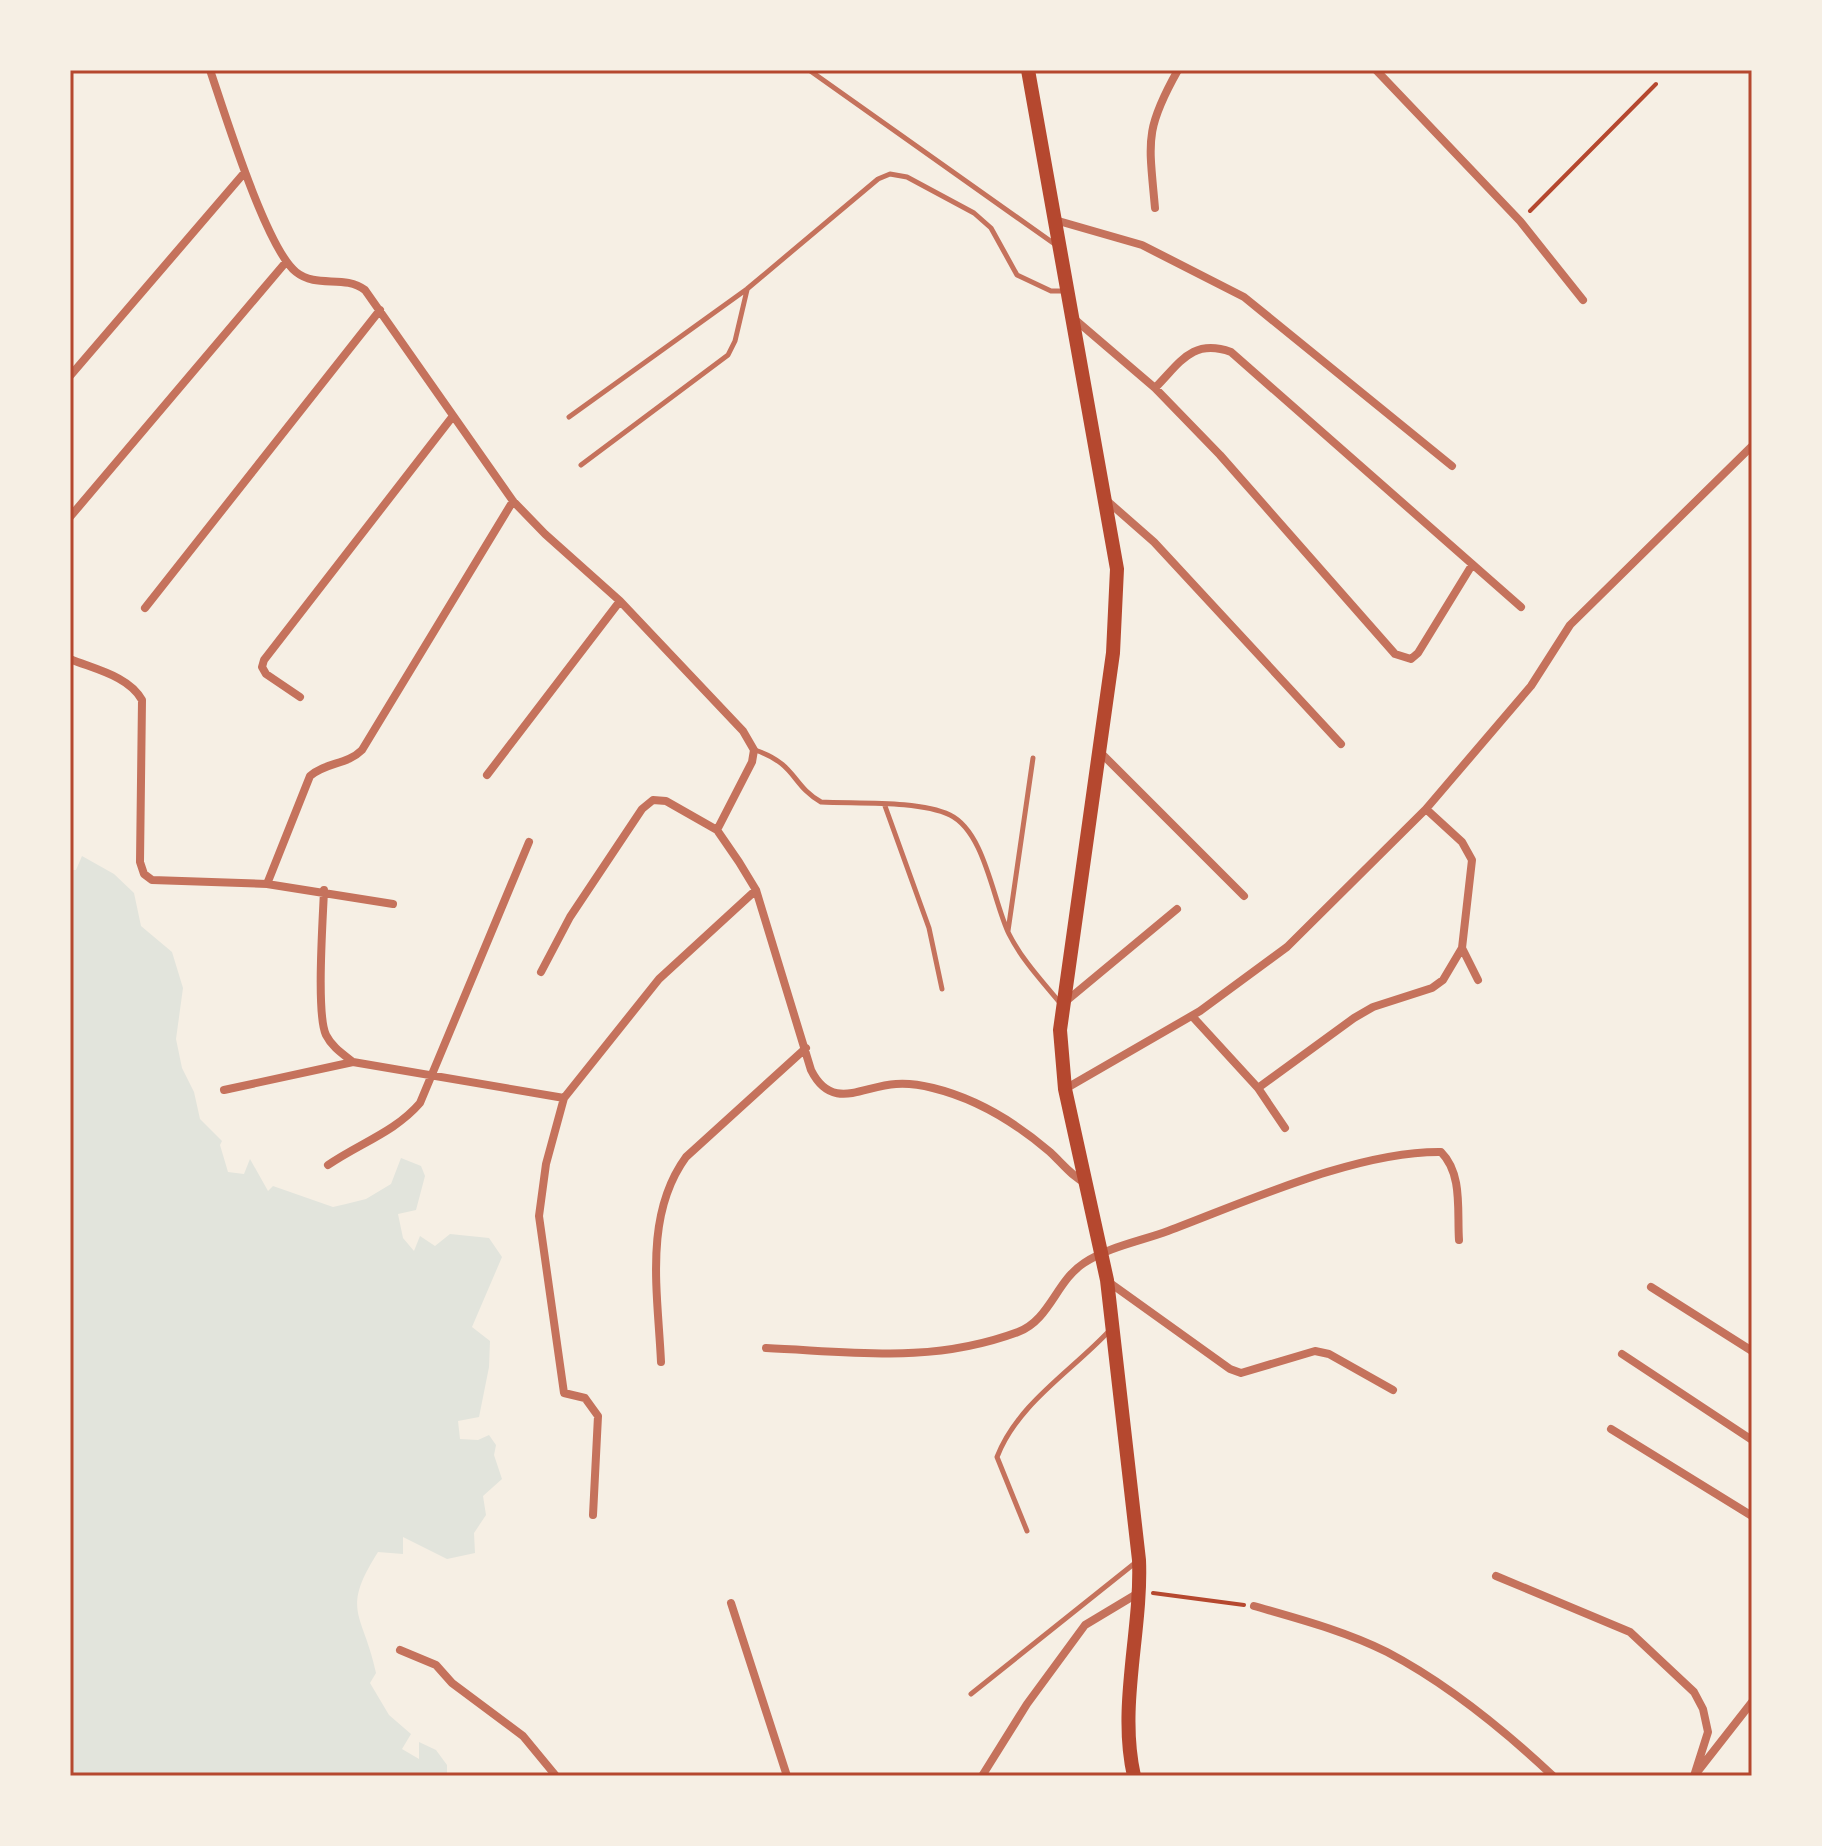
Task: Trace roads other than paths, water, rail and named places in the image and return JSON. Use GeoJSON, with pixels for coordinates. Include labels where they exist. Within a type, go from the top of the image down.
{"type":"FeatureCollection","features":[{"type":"Feature","properties":{"kind":"main road"},"geometry":{"type":"LineString","coordinates":[[1028,70],[1117,569],[1113,653],[1061,1005],[1060,1058],[1103,1253],[1114,1326],[1139,1560],[1140,1592],[1132,1673],[1134,1776]]}},
{"type":"Feature","properties":{"kind":"street"},"geometry":{"type":"LineString","coordinates":[[210,70],[245,172],[286,262],[298,274],[315,282],[358,285],[380,310],[513,501],[620,601],[743,731],[754,750],[738,795],[717,830]]}},
{"type":"Feature","properties":{"kind":"street"},"geometry":{"type":"LineString","coordinates":[[1155,208],[1149,138],[1156,110],[1178,70]]}},
{"type":"Feature","properties":{"kind":"street"},"geometry":{"type":"LineString","coordinates":[[1376,70],[1520,221],[1583,300]]}},
{"type":"Feature","properties":{"kind":"street"},"geometry":{"type":"LineString","coordinates":[[70,376],[245,172]]}},
{"type":"Feature","properties":{"kind":"street"},"geometry":{"type":"LineString","coordinates":[[1055,220],[1142,245],[1244,297],[1452,466]]}},
{"type":"Feature","properties":{"kind":"street"},"geometry":{"type":"LineString","coordinates":[[70,517],[286,262]]}},
{"type":"Feature","properties":{"kind":"street"},"geometry":{"type":"LineString","coordinates":[[145,608],[380,310]]}},
{"type":"Feature","properties":{"kind":"street"},"geometry":{"type":"LineString","coordinates":[[1072,316],[1155,388],[1220,455],[1395,654],[1411,659],[1425,645],[1472,565]]}},
{"type":"Feature","properties":{"kind":"street"},"geometry":{"type":"LineString","coordinates":[[1155,388],[1197,348],[1214,346],[1231,352],[1521,607]]}},
{"type":"Feature","properties":{"kind":"street"},"geometry":{"type":"LineString","coordinates":[[300,697],[266,674],[262,667],[264,660],[453,416]]}},
{"type":"Feature","properties":{"kind":"street"},"geometry":{"type":"LineString","coordinates":[[1065,1089],[1192,1016],[1287,947],[1426,809],[1531,686],[1570,625],[1752,446]]}},
{"type":"Feature","properties":{"kind":"street"},"geometry":{"type":"LineString","coordinates":[[1104,498],[1154,542],[1341,744]]}},
{"type":"Feature","properties":{"kind":"street"},"geometry":{"type":"LineString","coordinates":[[267,884],[310,776],[321,767],[353,759],[362,750],[513,501]]}},
{"type":"Feature","properties":{"kind":"street"},"geometry":{"type":"LineString","coordinates":[[487,775],[620,601]]}},
{"type":"Feature","properties":{"kind":"street"},"geometry":{"type":"LineString","coordinates":[[70,659],[121,680],[136,689],[142,700],[140,862],[144,874],[159,882],[267,884],[324,890],[393,904]]}},
{"type":"Feature","properties":{"kind":"street"},"geometry":{"type":"LineString","coordinates":[[1100,752],[1244,896]]}},
{"type":"Feature","properties":{"kind":"street"},"geometry":{"type":"LineString","coordinates":[[541,972],[570,917],[642,809],[653,800],[666,801],[717,830],[756,890],[815,1079],[840,1095],[895,1084],[913,1084],[979,1104],[1003,1115],[1051,1153],[1074,1177],[1087,1184]]}},
{"type":"Feature","properties":{"kind":"street"},"geometry":{"type":"LineString","coordinates":[[1258,1088],[1354,1018],[1373,1007],[1432,988],[1443,980],[1462,948],[1472,860],[1462,842],[1426,809]]}},
{"type":"Feature","properties":{"kind":"street"},"geometry":{"type":"LineString","coordinates":[[328,1165],[404,1121],[420,1103],[529,842]]}},
{"type":"Feature","properties":{"kind":"street"},"geometry":{"type":"LineString","coordinates":[[324,890],[321,964],[325,1034],[337,1050],[353,1062]]}},
{"type":"Feature","properties":{"kind":"street"},"geometry":{"type":"LineString","coordinates":[[593,1515],[598,1416],[585,1398],[564,1393],[539,1216],[546,1164],[564,1098],[659,979],[756,890]]}},
{"type":"Feature","properties":{"kind":"street"},"geometry":{"type":"LineString","coordinates":[[1061,1005],[1177,909]]}},
{"type":"Feature","properties":{"kind":"street"},"geometry":{"type":"LineString","coordinates":[[1462,948],[1478,980]]}},
{"type":"Feature","properties":{"kind":"street"},"geometry":{"type":"LineString","coordinates":[[1192,1016],[1258,1088],[1285,1128]]}},
{"type":"Feature","properties":{"kind":"street"},"geometry":{"type":"LineString","coordinates":[[661,1362],[658,1223],[674,1174],[686,1157],[806,1048]]}},
{"type":"Feature","properties":{"kind":"street"},"geometry":{"type":"LineString","coordinates":[[224,1090],[353,1062],[564,1098]]}},
{"type":"Feature","properties":{"kind":"street"},"geometry":{"type":"LineString","coordinates":[[766,1348],[916,1356],[975,1346],[1022,1330],[1044,1312],[1064,1279],[1103,1253],[1326,1174],[1419,1152],[1441,1152],[1450,1161],[1456,1176],[1459,1240]]}},
{"type":"Feature","properties":{"kind":"street"},"geometry":{"type":"LineString","coordinates":[[1107,1280],[1114,1289],[1230,1369],[1241,1373],[1315,1351],[1329,1354],[1393,1390]]}},
{"type":"Feature","properties":{"kind":"street"},"geometry":{"type":"LineString","coordinates":[[1651,1287],[1752,1351]]}},
{"type":"Feature","properties":{"kind":"street"},"geometry":{"type":"LineString","coordinates":[[1622,1354],[1752,1440]]}},
{"type":"Feature","properties":{"kind":"street"},"geometry":{"type":"LineString","coordinates":[[1611,1429],[1752,1516]]}},
{"type":"Feature","properties":{"kind":"street"},"geometry":{"type":"LineString","coordinates":[[1496,1576],[1630,1632],[1694,1692],[1703,1709],[1708,1732],[1694,1776]]}},
{"type":"Feature","properties":{"kind":"street"},"geometry":{"type":"LineString","coordinates":[[982,1776],[1027,1704],[1085,1625],[1140,1592]]}},
{"type":"Feature","properties":{"kind":"street"},"geometry":{"type":"LineString","coordinates":[[731,1603],[787,1776]]}},
{"type":"Feature","properties":{"kind":"street"},"geometry":{"type":"LineString","coordinates":[[1254,1606],[1326,1626],[1387,1653],[1502,1728],[1553,1776]]}},
{"type":"Feature","properties":{"kind":"street"},"geometry":{"type":"LineString","coordinates":[[400,1650],[436,1665],[452,1683],[523,1736],[556,1776]]}},
{"type":"Feature","properties":{"kind":"street"},"geometry":{"type":"LineString","coordinates":[[1694,1776],[1752,1702]]}},
{"type":"Feature","properties":{"kind":"lane"},"geometry":{"type":"LineString","coordinates":[[809,70],[1060,247]]}},
{"type":"Feature","properties":{"kind":"lane"},"geometry":{"type":"LineString","coordinates":[[569,417],[747,289],[878,179],[890,174],[907,177],[974,213],[991,228],[1017,275],[1051,291],[1068,291]]}},
{"type":"Feature","properties":{"kind":"lane"},"geometry":{"type":"LineString","coordinates":[[581,465],[728,355],[735,341],[747,289]]}},
{"type":"Feature","properties":{"kind":"lane"},"geometry":{"type":"LineString","coordinates":[[754,750],[773,756],[792,770],[813,797],[821,802],[936,811],[962,823],[978,849],[1008,932],[1021,956],[1061,1005]]}},
{"type":"Feature","properties":{"kind":"lane"},"geometry":{"type":"LineString","coordinates":[[1008,932],[1033,758]]}},
{"type":"Feature","properties":{"kind":"lane"},"geometry":{"type":"LineString","coordinates":[[885,806],[929,928],[942,989]]}},
{"type":"Feature","properties":{"kind":"lane"},"geometry":{"type":"LineString","coordinates":[[1027,1531],[997,1457],[1005,1437],[1015,1420],[1080,1362],[1114,1326]]}},
{"type":"Feature","properties":{"kind":"lane"},"geometry":{"type":"LineString","coordinates":[[971,1694],[1139,1560]]}}]}
